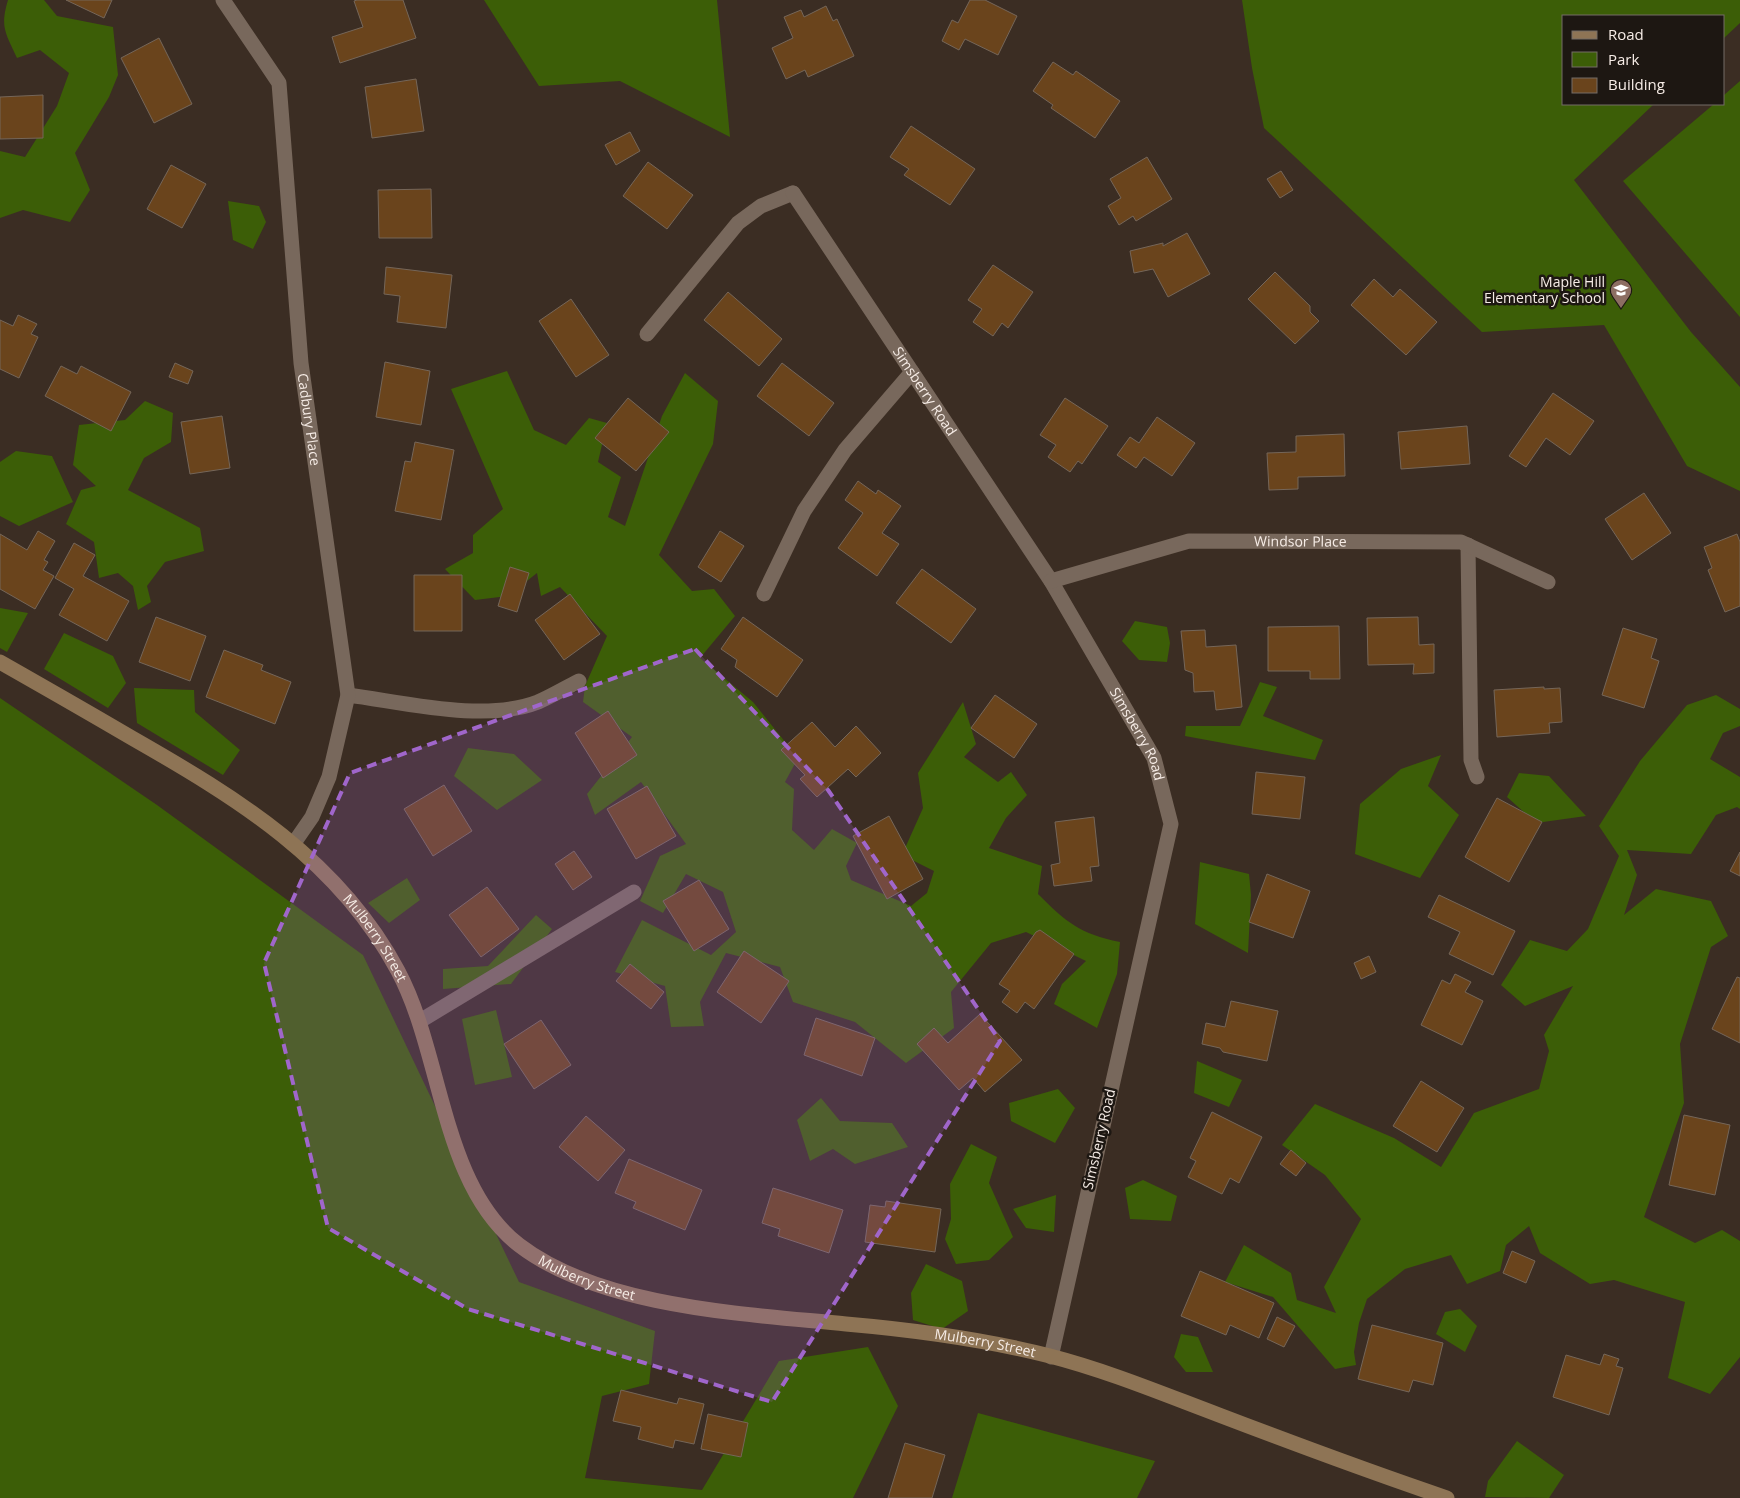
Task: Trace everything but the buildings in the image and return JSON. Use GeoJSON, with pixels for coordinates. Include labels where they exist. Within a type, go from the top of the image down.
{"type":"FeatureCollection","features":[{"type":"Feature","properties":{"kind":"street","name":"Cadbury Place"},"geometry":{"type":"LineString","coordinates":[[224,0],[279,82],[301,363],[348,695],[329,777],[312,817],[294,843]]}},
{"type":"Feature","properties":{"kind":"street","name":"Simsberry Road"},"geometry":{"type":"LineString","coordinates":[[647,334],[738,223],[761,206],[794,193],[1051,582],[1154,758],[1171,824],[1051,1357]]}},
{"type":"Feature","properties":{"kind":"street"},"geometry":{"type":"LineString","coordinates":[[764,594],[804,511],[845,450],[912,372]]}},
{"type":"Feature","properties":{"kind":"street","name":"Windsor Place"},"geometry":{"type":"LineString","coordinates":[[1051,582],[1189,541],[1461,542],[1548,582]]}},
{"type":"Feature","properties":{"kind":"street"},"geometry":{"type":"LineString","coordinates":[[1468,545],[1471,760],[1478,777]]}},
{"type":"Feature","properties":{"kind":"street","name":"Mulberry Street"},"geometry":{"type":"LineString","coordinates":[[0,662],[234,798],[294,843],[344,892],[377,935],[400,974],[420,1021],[466,1177],[493,1220],[519,1245],[563,1272],[598,1285],[703,1309],[852,1324],[977,1340],[1051,1357],[1118,1376],[1361,1469],[1447,1498]]}},
{"type":"Feature","properties":{"kind":"street"},"geometry":{"type":"LineString","coordinates":[[348,695],[476,712],[498,710],[536,702],[579,681]]}},
{"type":"Feature","properties":{"kind":"street"},"geometry":{"type":"LineString","coordinates":[[420,1021],[634,892]]}},
{"type":"Feature","properties":{"kind":"highlighted area"},"geometry":{"type":"Polygon","coordinates":[[[695,649],[828,790],[1000,1041],[772,1402],[468,1309],[328,1228],[264,963],[350,773],[695,649]]]}},
{"type":"Feature","properties":{"kind":"green space"},"geometry":{"type":"Polygon","coordinates":[[[8,0],[44,0],[57,16],[113,27],[118,75],[109,97],[75,153],[90,190],[70,222],[23,210],[0,218],[0,151],[25,157],[57,106],[69,73],[40,50],[17,58],[9,42],[4,23],[8,0]]]}},
{"type":"Feature","properties":{"kind":"green space"},"geometry":{"type":"Polygon","coordinates":[[[484,0],[717,0],[730,137],[620,81],[539,86],[484,0]]]}},
{"type":"Feature","properties":{"kind":"green space","name":"Maple Hill Elementary School"},"geometry":{"type":"Polygon","coordinates":[[[1242,0],[1740,0],[1740,23],[1725,37],[1725,15],[1562,15],[1562,105],[1653,105],[1574,180],[1691,332],[1740,387],[1740,491],[1687,466],[1604,325],[1482,332],[1264,128],[1252,68],[1242,0]]]}},
{"type":"Feature","properties":{"kind":"green space"},"geometry":{"type":"Polygon","coordinates":[[[1740,81],[1740,317],[1623,181],[1713,105],[1725,105],[1725,94],[1740,81]]]}},
{"type":"Feature","properties":{"kind":"green space"},"geometry":{"type":"Polygon","coordinates":[[[228,201],[259,206],[266,222],[253,249],[233,240],[228,201]]]}},
{"type":"Feature","properties":{"kind":"green space"},"geometry":{"type":"Polygon","coordinates":[[[507,371],[534,430],[566,445],[589,418],[607,423],[598,462],[621,477],[608,517],[625,526],[662,416],[685,373],[718,401],[713,444],[659,555],[692,591],[714,589],[735,616],[700,658],[753,702],[798,758],[785,782],[794,789],[792,830],[814,850],[832,829],[857,843],[846,866],[851,880],[911,906],[927,893],[934,871],[902,855],[923,808],[918,773],[963,702],[976,744],[964,757],[998,782],[1011,772],[1027,795],[1006,818],[989,848],[1042,866],[1038,894],[1048,904],[1074,926],[1094,935],[1120,942],[1117,974],[1097,1028],[1054,1004],[1062,984],[1086,961],[1026,932],[991,943],[951,992],[954,1028],[906,1063],[855,1022],[793,1002],[780,967],[726,953],[700,1002],[704,1026],[671,1027],[665,986],[615,972],[642,920],[711,955],[736,932],[723,892],[686,874],[663,913],[640,901],[660,856],[686,844],[641,782],[595,815],[587,794],[632,737],[583,702],[585,686],[607,636],[560,587],[541,596],[537,573],[508,596],[475,600],[445,569],[473,553],[473,535],[503,509],[451,389],[507,371]]]}},
{"type":"Feature","properties":{"kind":"green space"},"geometry":{"type":"Polygon","coordinates":[[[145,401],[173,413],[171,442],[144,458],[128,490],[200,528],[204,551],[165,562],[147,586],[151,602],[138,610],[133,586],[118,573],[99,578],[94,542],[66,524],[81,490],[96,486],[73,465],[79,425],[125,420],[145,401]]]}},
{"type":"Feature","properties":{"kind":"green space"},"geometry":{"type":"Polygon","coordinates":[[[16,451],[52,456],[73,502],[19,526],[0,516],[0,462],[16,451]]]}},
{"type":"Feature","properties":{"kind":"green space"},"geometry":{"type":"Polygon","coordinates":[[[0,608],[28,613],[7,652],[0,648],[0,608]]]}},
{"type":"Feature","properties":{"kind":"green space"},"geometry":{"type":"Polygon","coordinates":[[[1135,621],[1167,627],[1170,643],[1167,662],[1139,660],[1122,641],[1135,621]]]}},
{"type":"Feature","properties":{"kind":"green space"},"geometry":{"type":"Polygon","coordinates":[[[64,633],[113,656],[126,683],[108,708],[44,669],[64,633]]]}},
{"type":"Feature","properties":{"kind":"green space"},"geometry":{"type":"Polygon","coordinates":[[[1260,682],[1277,687],[1263,716],[1323,740],[1315,760],[1185,736],[1186,726],[1240,726],[1260,682]]]}},
{"type":"Feature","properties":{"kind":"green space"},"geometry":{"type":"Polygon","coordinates":[[[134,688],[194,690],[195,712],[240,750],[223,775],[137,723],[134,688]]]}},
{"type":"Feature","properties":{"kind":"green space"},"geometry":{"type":"Polygon","coordinates":[[[1716,695],[1740,709],[1740,726],[1723,733],[1710,759],[1740,777],[1740,809],[1737,807],[1716,815],[1691,854],[1627,850],[1637,875],[1624,915],[1656,889],[1711,901],[1728,936],[1711,947],[1680,1044],[1684,1103],[1644,1217],[1695,1243],[1722,1230],[1740,1241],[1740,1357],[1710,1394],[1668,1378],[1685,1302],[1614,1280],[1590,1284],[1540,1253],[1529,1226],[1506,1245],[1500,1271],[1467,1284],[1451,1255],[1405,1269],[1367,1299],[1359,1323],[1354,1352],[1356,1365],[1335,1369],[1273,1297],[1225,1282],[1244,1245],[1291,1273],[1297,1300],[1336,1313],[1324,1287],[1361,1219],[1325,1175],[1282,1145],[1315,1104],[1394,1138],[1441,1167],[1474,1113],[1539,1089],[1549,1051],[1544,1035],[1573,986],[1525,1006],[1501,985],[1530,940],[1567,951],[1588,929],[1619,856],[1599,826],[1640,761],[1687,705],[1716,695]]]}},
{"type":"Feature","properties":{"kind":"green space"},"geometry":{"type":"Polygon","coordinates":[[[0,698],[157,805],[363,955],[519,1282],[655,1331],[649,1384],[602,1396],[585,1478],[702,1490],[779,1361],[868,1347],[898,1406],[853,1498],[0,1498],[0,698]]]}},
{"type":"Feature","properties":{"kind":"green space"},"geometry":{"type":"Polygon","coordinates":[[[468,748],[514,754],[542,780],[497,810],[454,776],[468,748]]]}},
{"type":"Feature","properties":{"kind":"green space"},"geometry":{"type":"Polygon","coordinates":[[[1441,755],[1428,786],[1459,815],[1420,878],[1355,854],[1360,804],[1401,769],[1441,755]]]}},
{"type":"Feature","properties":{"kind":"green space"},"geometry":{"type":"Polygon","coordinates":[[[1519,773],[1549,776],[1586,816],[1536,823],[1507,797],[1519,773]]]}},
{"type":"Feature","properties":{"kind":"green space"},"geometry":{"type":"Polygon","coordinates":[[[1200,862],[1249,874],[1251,895],[1248,953],[1195,924],[1200,862]]]}},
{"type":"Feature","properties":{"kind":"green space"},"geometry":{"type":"Polygon","coordinates":[[[407,878],[420,900],[389,923],[368,903],[407,878]]]}},
{"type":"Feature","properties":{"kind":"green space"},"geometry":{"type":"Polygon","coordinates":[[[536,915],[552,929],[511,984],[443,989],[443,969],[488,966],[536,915]]]}},
{"type":"Feature","properties":{"kind":"green space"},"geometry":{"type":"Polygon","coordinates":[[[496,1010],[512,1077],[475,1085],[462,1019],[496,1010]]]}},
{"type":"Feature","properties":{"kind":"green space"},"geometry":{"type":"Polygon","coordinates":[[[1197,1061],[1242,1080],[1229,1107],[1194,1093],[1197,1061]]]}},
{"type":"Feature","properties":{"kind":"green space"},"geometry":{"type":"Polygon","coordinates":[[[1058,1089],[1075,1108],[1055,1143],[1011,1121],[1009,1103],[1058,1089]]]}},
{"type":"Feature","properties":{"kind":"green space"},"geometry":{"type":"Polygon","coordinates":[[[821,1098],[840,1121],[892,1123],[908,1147],[855,1164],[833,1149],[810,1161],[797,1120],[821,1098]]]}},
{"type":"Feature","properties":{"kind":"green space"},"geometry":{"type":"Polygon","coordinates":[[[971,1144],[997,1157],[989,1183],[1013,1237],[989,1260],[956,1264],[945,1239],[951,1219],[950,1184],[971,1144]]]}},
{"type":"Feature","properties":{"kind":"green space"},"geometry":{"type":"Polygon","coordinates":[[[1143,1180],[1177,1196],[1171,1221],[1130,1219],[1125,1188],[1143,1180]]]}},
{"type":"Feature","properties":{"kind":"green space"},"geometry":{"type":"Polygon","coordinates":[[[1056,1195],[1054,1232],[1026,1228],[1013,1209],[1056,1195]]]}},
{"type":"Feature","properties":{"kind":"green space"},"geometry":{"type":"Polygon","coordinates":[[[926,1264],[962,1281],[968,1311],[942,1329],[913,1320],[911,1293],[926,1264]]]}},
{"type":"Feature","properties":{"kind":"green space"},"geometry":{"type":"Polygon","coordinates":[[[1460,1309],[1477,1326],[1465,1352],[1436,1334],[1445,1312],[1460,1309]]]}},
{"type":"Feature","properties":{"kind":"green space"},"geometry":{"type":"Polygon","coordinates":[[[1181,1334],[1198,1337],[1213,1372],[1186,1372],[1174,1357],[1181,1334]]]}},
{"type":"Feature","properties":{"kind":"green space"},"geometry":{"type":"Polygon","coordinates":[[[978,1413],[1155,1461],[1137,1498],[952,1498],[978,1413]]]}},
{"type":"Feature","properties":{"kind":"green space"},"geometry":{"type":"Polygon","coordinates":[[[1517,1441],[1564,1475],[1549,1498],[1485,1497],[1488,1481],[1517,1441]]]}},
{"type":"Feature","properties":{"kind":"place","name":"Maple Hill Elementary School"},"geometry":{"type":"Point","coordinates":[1621,309]}}]}
